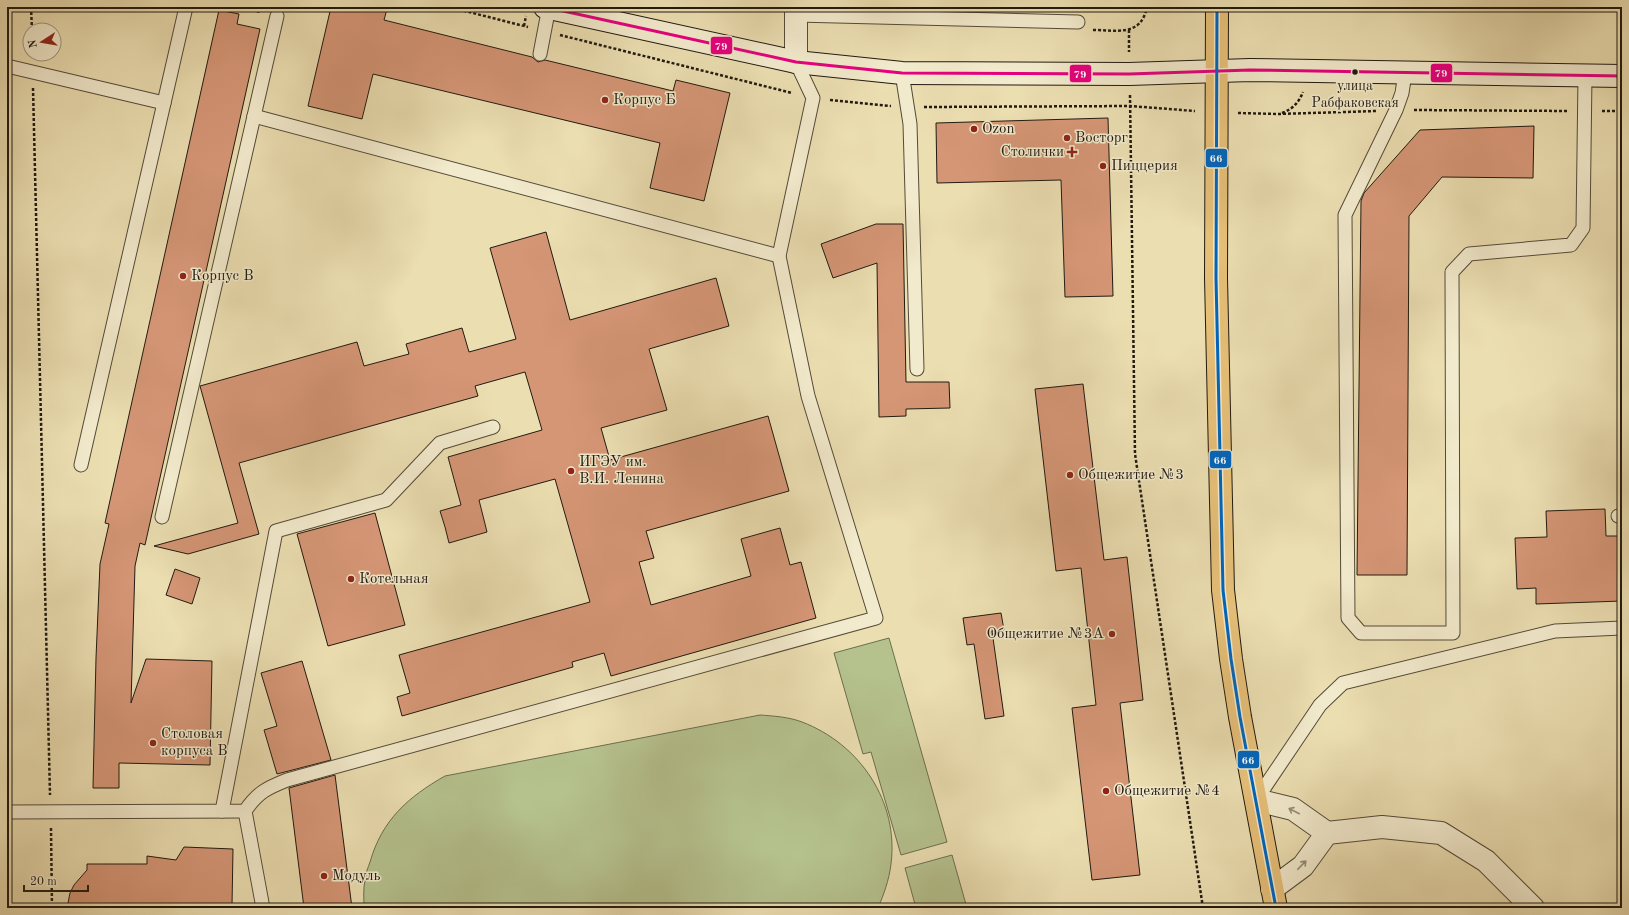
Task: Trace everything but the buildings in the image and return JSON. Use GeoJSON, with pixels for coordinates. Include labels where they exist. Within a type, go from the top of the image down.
{"type":"FeatureCollection","features":[{"type":"Feature","properties":{"kind":"main road"},"geometry":{"type":"LineString","coordinates":[[1218,7],[1216,71],[1216,278],[1223,590],[1231,659],[1274,903]]}},
{"type":"Feature","properties":{"kind":"street"},"geometry":{"type":"LineString","coordinates":[[548,7],[796,62],[902,74],[1130,74],[1250,70],[1622,76]]}},
{"type":"Feature","properties":{"kind":"street"},"geometry":{"type":"LineString","coordinates":[[796,11],[796,62]]}},
{"type":"Feature","properties":{"kind":"street"},"geometry":{"type":"LineString","coordinates":[[1256,800],[1293,809],[1327,833],[1382,827],[1441,833],[1486,861],[1533,908]]}},
{"type":"Feature","properties":{"kind":"street"},"geometry":{"type":"LineString","coordinates":[[1274,903],[1327,833]]}},
{"type":"Feature","properties":{"kind":"lane"},"geometry":{"type":"LineString","coordinates":[[81,465],[186,7]]}},
{"type":"Feature","properties":{"kind":"lane"},"geometry":{"type":"LineString","coordinates":[[540,54],[548,7]]}},
{"type":"Feature","properties":{"kind":"lane"},"geometry":{"type":"LineString","coordinates":[[796,11],[1078,22]]}},
{"type":"Feature","properties":{"kind":"lane"},"geometry":{"type":"LineString","coordinates":[[162,517],[277,16]]}},
{"type":"Feature","properties":{"kind":"lane"},"geometry":{"type":"LineString","coordinates":[[263,908],[245,811],[254,798],[262,791],[287,780],[876,618],[808,396],[779,256],[813,98],[796,62]]}},
{"type":"Feature","properties":{"kind":"lane"},"geometry":{"type":"LineString","coordinates":[[7,66],[164,103]]}},
{"type":"Feature","properties":{"kind":"lane"},"geometry":{"type":"LineString","coordinates":[[1405,73],[1402,93],[1396,110],[1345,215],[1348,618],[1361,633],[1453,633],[1452,272],[1469,254],[1571,245],[1584,228],[1585,76]]}},
{"type":"Feature","properties":{"kind":"lane"},"geometry":{"type":"LineString","coordinates":[[902,74],[910,124],[917,369]]}},
{"type":"Feature","properties":{"kind":"lane"},"geometry":{"type":"LineString","coordinates":[[254,116],[779,256]]}},
{"type":"Feature","properties":{"kind":"lane"},"geometry":{"type":"LineString","coordinates":[[222,811],[276,531],[386,500],[440,443],[494,427]]}},
{"type":"Feature","properties":{"kind":"lane"},"geometry":{"type":"LineString","coordinates":[[1256,800],[1320,705],[1343,683],[1555,631],[1622,628]]}},
{"type":"Feature","properties":{"kind":"lane"},"geometry":{"type":"LineString","coordinates":[[7,812],[245,811]]}},
{"type":"Feature","properties":{"kind":"path"},"geometry":{"type":"LineString","coordinates":[[31,7],[32,22]]}},
{"type":"Feature","properties":{"kind":"path"},"geometry":{"type":"LineString","coordinates":[[237,7],[277,16]]}},
{"type":"Feature","properties":{"kind":"path"},"geometry":{"type":"LineString","coordinates":[[1129,30],[1140,24],[1146,13],[1147,7]]}},
{"type":"Feature","properties":{"kind":"path"},"geometry":{"type":"LineString","coordinates":[[33,72],[52,908]]}},
{"type":"Feature","properties":{"kind":"path"},"geometry":{"type":"LineString","coordinates":[[1304,92],[1297,104],[1291,109],[1278,114],[1396,110],[1622,111]]}},
{"type":"Feature","properties":{"kind":"path"},"geometry":{"type":"LineString","coordinates":[[1130,106],[1135,454],[1203,908]]}},
{"type":"Feature","properties":{"kind":"green space"},"geometry":{"type":"Polygon","coordinates":[[[889,638],[947,842],[901,855],[871,752],[863,754],[834,653],[889,638]]]}},
{"type":"Feature","properties":{"kind":"green space"},"geometry":{"type":"Polygon","coordinates":[[[760,715],[797,720],[823,732],[842,745],[858,760],[871,778],[882,798],[889,819],[892,841],[889,876],[878,908],[364,908],[366,876],[375,847],[389,822],[408,801],[419,792],[445,776],[760,715]]]}},
{"type":"Feature","properties":{"kind":"green space"},"geometry":{"type":"Polygon","coordinates":[[[952,855],[967,908],[916,908],[905,868],[952,855]]]}},
{"type":"Feature","properties":{"kind":"transit line","name":"79"},"geometry":{"type":"LineString","coordinates":[[545,7],[796,62],[902,73],[1129,74],[1250,70],[1622,76]]}},
{"type":"Feature","properties":{"kind":"transit line","name":"66"},"geometry":{"type":"LineString","coordinates":[[1217,7],[1216,278],[1223,590],[1231,659],[1240,717],[1276,908]]}},
{"type":"Feature","properties":{"kind":"place","name":"улица Рабфаковская"},"geometry":{"type":"Point","coordinates":[1355,72]}},
{"type":"Feature","properties":{"kind":"place","name":"Корпус Б"},"geometry":{"type":"Point","coordinates":[605,100]}},
{"type":"Feature","properties":{"kind":"place","name":"Ozon"},"geometry":{"type":"Point","coordinates":[974,129]}},
{"type":"Feature","properties":{"kind":"place","name":"Восторг"},"geometry":{"type":"Point","coordinates":[1067,138]}},
{"type":"Feature","properties":{"kind":"place","name":"Столички"},"geometry":{"type":"Point","coordinates":[1072,152]}},
{"type":"Feature","properties":{"kind":"place","name":"Пиццерия"},"geometry":{"type":"Point","coordinates":[1103,166]}},
{"type":"Feature","properties":{"kind":"place","name":"Корпус В"},"geometry":{"type":"Point","coordinates":[183,276]}},
{"type":"Feature","properties":{"kind":"place","name":"ИГЭУ им. В.И. Ленина"},"geometry":{"type":"Point","coordinates":[571,471]}},
{"type":"Feature","properties":{"kind":"place","name":"Общежитие №3"},"geometry":{"type":"Point","coordinates":[1070,475]}},
{"type":"Feature","properties":{"kind":"place","name":"Котельная"},"geometry":{"type":"Point","coordinates":[351,579]}},
{"type":"Feature","properties":{"kind":"place","name":"Общежитие №3А"},"geometry":{"type":"Point","coordinates":[1112,634]}},
{"type":"Feature","properties":{"kind":"place","name":"Столовая корпуса В"},"geometry":{"type":"Point","coordinates":[153,743]}},
{"type":"Feature","properties":{"kind":"place","name":"Общежитие №4"},"geometry":{"type":"Point","coordinates":[1106,791]}},
{"type":"Feature","properties":{"kind":"place","name":"Модуль"},"geometry":{"type":"Point","coordinates":[324,876]}}]}
